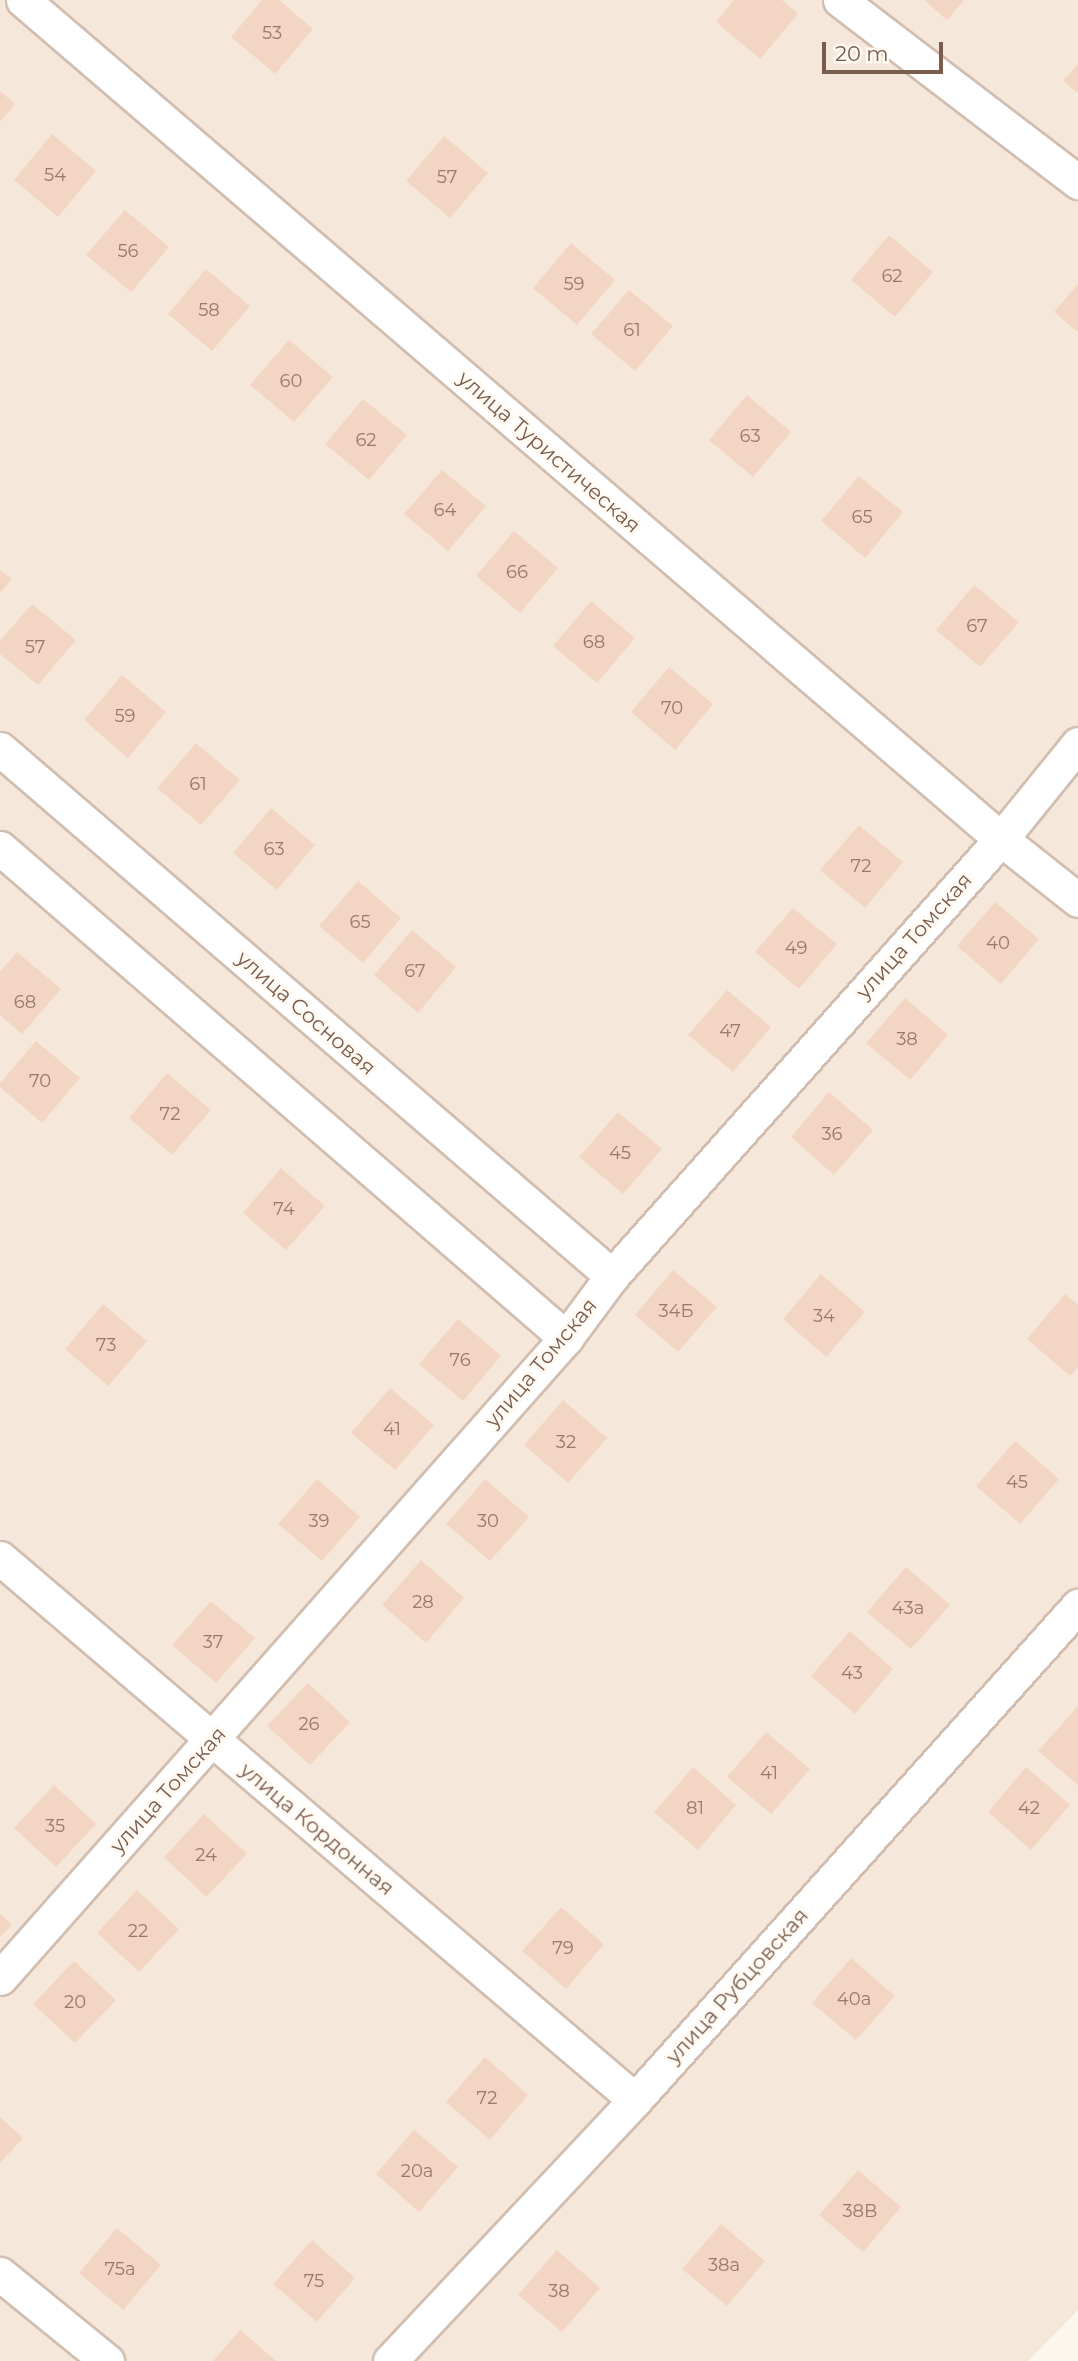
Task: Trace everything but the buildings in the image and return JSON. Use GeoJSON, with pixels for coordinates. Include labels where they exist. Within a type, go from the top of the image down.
{"type":"FeatureCollection","features":[{"type":"Feature","properties":{"kind":"street","name":"улица Туристическая"},"geometry":{"type":"LineString","coordinates":[[23,0],[1001,839],[1078,900]]}},
{"type":"Feature","properties":{"kind":"street"},"geometry":{"type":"LineString","coordinates":[[840,0],[1078,182]]}},
{"type":"Feature","properties":{"kind":"street","name":"улица Томская"},"geometry":{"type":"LineString","coordinates":[[0,1978],[213,1741],[566,1338],[611,1276],[1001,839],[1078,744]]}},
{"type":"Feature","properties":{"kind":"street","name":"улица Сосновая"},"geometry":{"type":"LineString","coordinates":[[0,749],[611,1276]]}},
{"type":"Feature","properties":{"kind":"street"},"geometry":{"type":"LineString","coordinates":[[0,848],[566,1338]]}},
{"type":"Feature","properties":{"kind":"street","name":"улица Кордонная"},"geometry":{"type":"LineString","coordinates":[[0,1558],[635,2100]]}},
{"type":"Feature","properties":{"kind":"street","name":"улица Рубцовская"},"geometry":{"type":"LineString","coordinates":[[390,2361],[635,2100],[1078,1606]]}},
{"type":"Feature","properties":{"kind":"street"},"geometry":{"type":"LineString","coordinates":[[0,2274],[107,2361]]}},
{"type":"Feature","properties":{"kind":"shaded area"},"geometry":{"type":"Polygon","coordinates":[[[0,0],[1078,0],[1078,2310],[1028,2361],[0,2361],[0,0]]]}}]}
